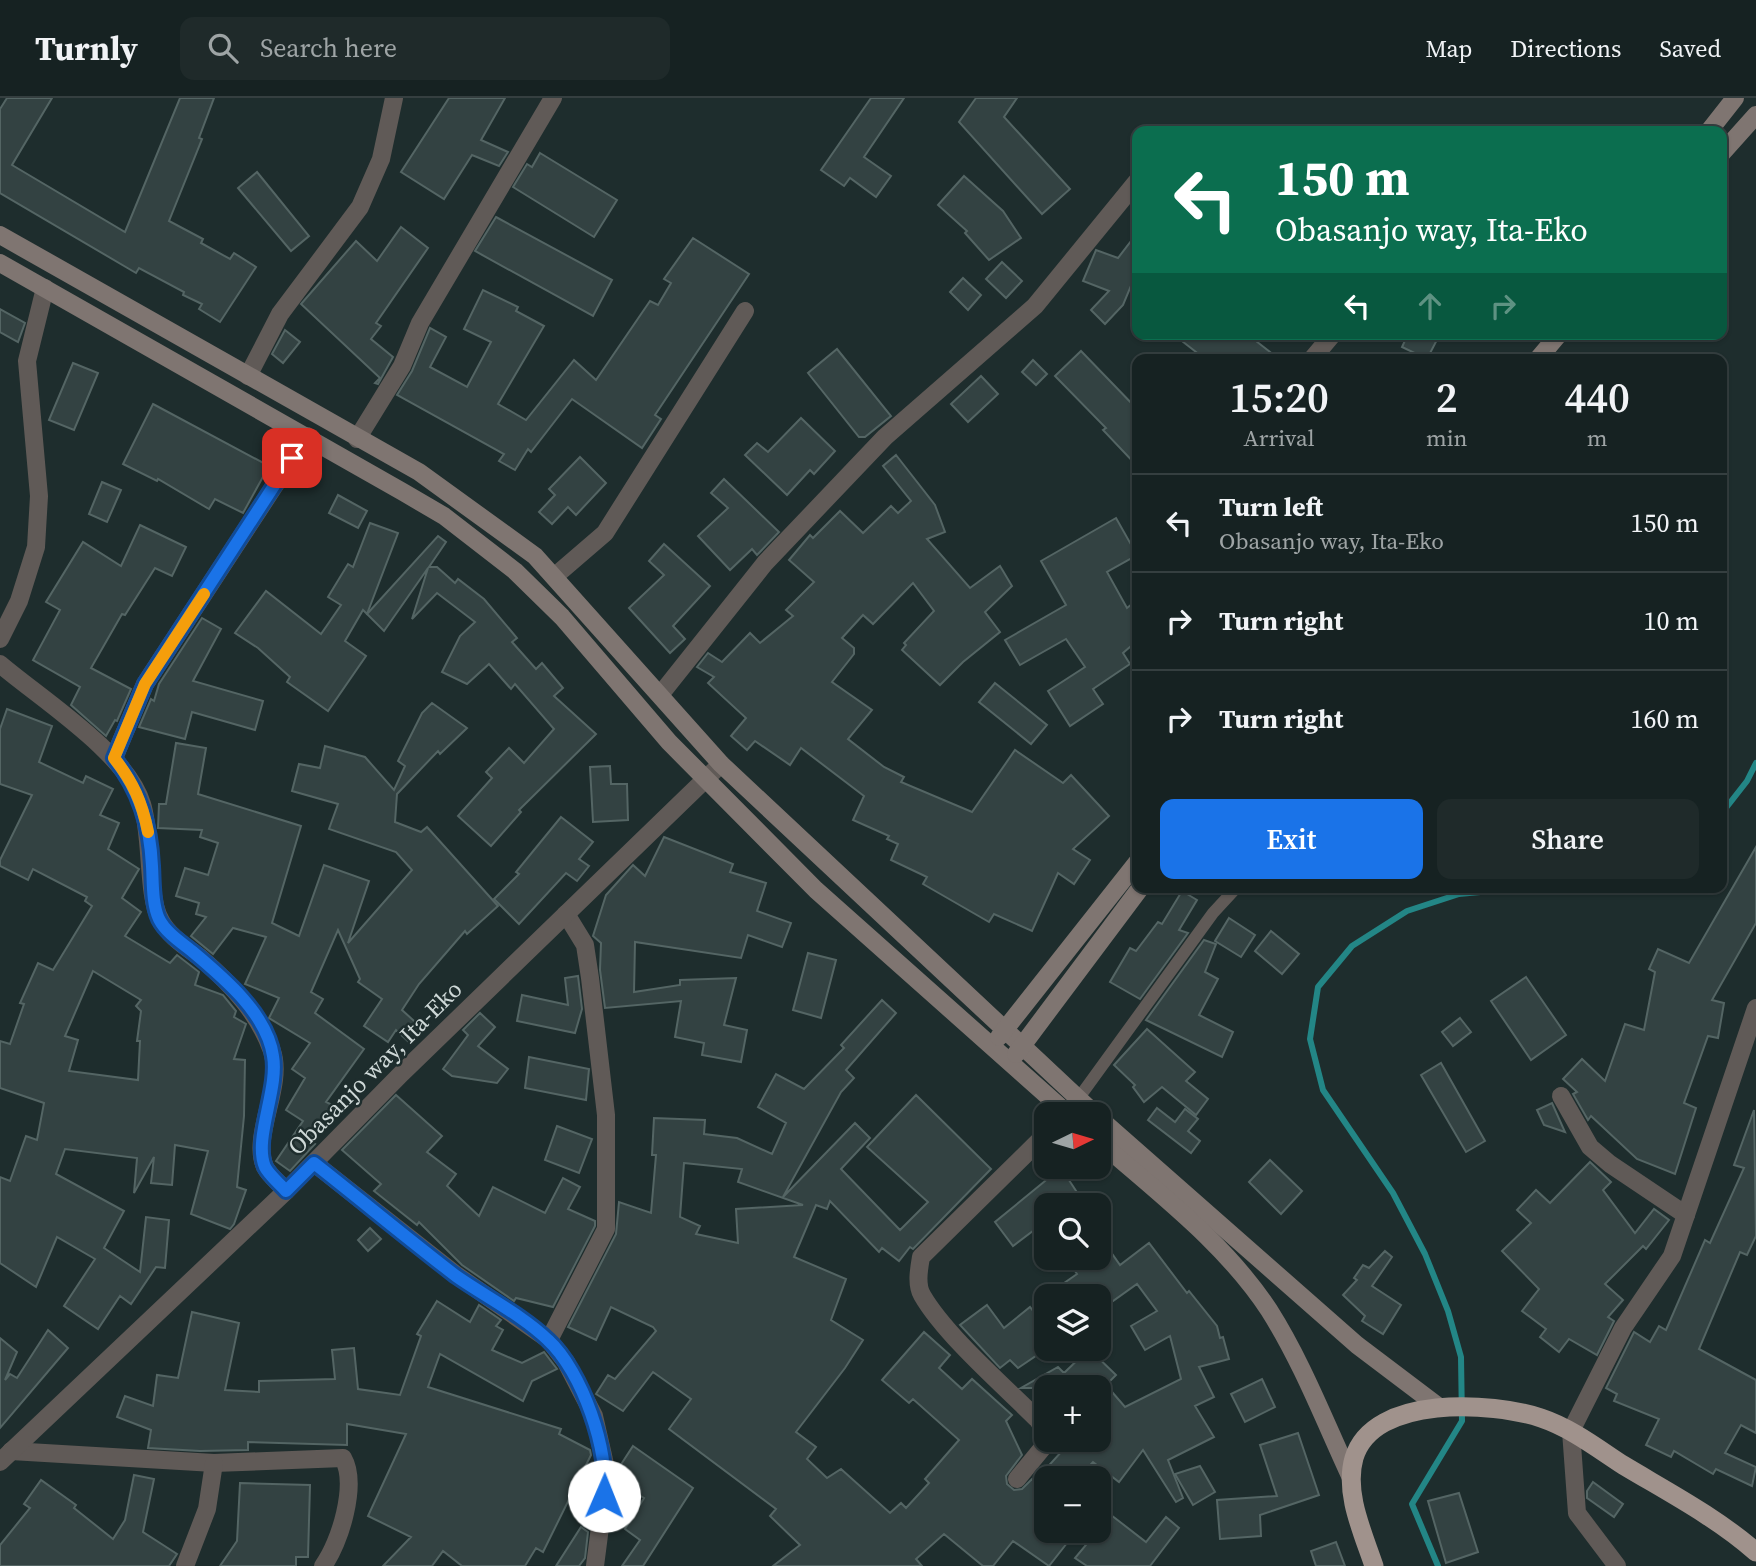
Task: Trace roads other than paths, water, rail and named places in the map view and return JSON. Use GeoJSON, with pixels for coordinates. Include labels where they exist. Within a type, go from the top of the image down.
{"type":"FeatureCollection","features":[{"type":"Feature","properties":{"kind":"highway"},"geometry":{"type":"LineString","coordinates":[[1374,1566],[1356,1509],[1351,1478],[1354,1456],[1376,1430],[1411,1412],[1439,1408],[1505,1409],[1541,1418],[1571,1431],[1726,1527],[1756,1552]]}},
{"type":"Feature","properties":{"kind":"main road"},"geometry":{"type":"LineString","coordinates":[[1713,126],[1735,98]]}},
{"type":"Feature","properties":{"kind":"main road"},"geometry":{"type":"LineString","coordinates":[[1727,146],[1756,114]]}},
{"type":"Feature","properties":{"kind":"main road"},"geometry":{"type":"LineString","coordinates":[[0,235],[419,472],[465,502],[535,556],[721,764],[1005,1028],[1064,1102]]}},
{"type":"Feature","properties":{"kind":"main road"},"geometry":{"type":"LineString","coordinates":[[0,263],[444,516],[515,571],[562,617],[669,742],[816,890],[1010,1062],[1060,1102]]}},
{"type":"Feature","properties":{"kind":"main road"},"geometry":{"type":"LineString","coordinates":[[1538,354],[1553,340]]}},
{"type":"Feature","properties":{"kind":"main road"},"geometry":{"type":"LineString","coordinates":[[992,1046],[1132,869]]}},
{"type":"Feature","properties":{"kind":"main road"},"geometry":{"type":"LineString","coordinates":[[1010,1062],[1137,893]]}},
{"type":"Feature","properties":{"kind":"main road"},"geometry":{"type":"LineString","coordinates":[[1111,1128],[1357,1345],[1439,1408]]}},
{"type":"Feature","properties":{"kind":"main road"},"geometry":{"type":"LineString","coordinates":[[1111,1152],[1212,1241],[1268,1309],[1293,1352],[1351,1478]]}},
{"type":"Feature","properties":{"kind":"street"},"geometry":{"type":"LineString","coordinates":[[248,376],[280,314],[360,207],[381,159],[394,98]]}},
{"type":"Feature","properties":{"kind":"street"},"geometry":{"type":"LineString","coordinates":[[357,439],[402,366],[420,323],[553,98]]}},
{"type":"Feature","properties":{"kind":"street"},"geometry":{"type":"LineString","coordinates":[[660,695],[765,563],[885,437],[1035,306],[1132,187]]}},
{"type":"Feature","properties":{"kind":"street"},"geometry":{"type":"LineString","coordinates":[[0,639],[19,601],[36,547],[39,496],[27,360],[44,288]]}},
{"type":"Feature","properties":{"kind":"street"},"geometry":{"type":"LineString","coordinates":[[555,576],[605,533],[745,311]]}},
{"type":"Feature","properties":{"kind":"street"},"geometry":{"type":"LineString","coordinates":[[1316,354],[1328,340]]}},
{"type":"Feature","properties":{"kind":"street"},"geometry":{"type":"LineString","coordinates":[[114,758],[145,684],[307,436]]}},
{"type":"Feature","properties":{"kind":"street"},"geometry":{"type":"LineString","coordinates":[[0,664],[114,758],[132,781],[142,804],[159,918],[172,934],[218,973],[246,1004],[263,1030],[273,1056],[273,1093],[262,1146],[265,1167],[286,1191]]}},
{"type":"Feature","properties":{"kind":"street","name":"Obasanjo way, Ita-Eko"},"geometry":{"type":"LineString","coordinates":[[5,1456],[286,1191],[721,764]]}},
{"type":"Feature","properties":{"kind":"street"},"geometry":{"type":"LineString","coordinates":[[549,1340],[606,1229],[606,1115],[590,978],[585,945],[566,914]]}},
{"type":"Feature","properties":{"kind":"street"},"geometry":{"type":"LineString","coordinates":[[1617,1566],[1577,1513],[1571,1431],[1623,1328],[1672,1256],[1756,1008]]}},
{"type":"Feature","properties":{"kind":"street"},"geometry":{"type":"LineString","coordinates":[[1561,1096],[1590,1147],[1610,1164],[1686,1215]]}},
{"type":"Feature","properties":{"kind":"street"},"geometry":{"type":"LineString","coordinates":[[1034,1146],[921,1257],[918,1271],[921,1293],[957,1337],[1034,1416]]}},
{"type":"Feature","properties":{"kind":"street"},"geometry":{"type":"LineString","coordinates":[[314,1163],[455,1275],[549,1340],[566,1362],[594,1416],[607,1473],[595,1566]]}},
{"type":"Feature","properties":{"kind":"street"},"geometry":{"type":"LineString","coordinates":[[1017,1479],[1039,1452]]}},
{"type":"Feature","properties":{"kind":"street"},"geometry":{"type":"LineString","coordinates":[[5,1456],[214,1463],[343,1458],[350,1469],[346,1512],[330,1557],[323,1566]]}},
{"type":"Feature","properties":{"kind":"street"},"geometry":{"type":"LineString","coordinates":[[186,1566],[207,1509],[214,1463]]}},
{"type":"Feature","properties":{"kind":"lane"},"geometry":{"type":"LineString","coordinates":[[1076,1102],[1213,913],[1231,893]]}},
{"type":"Feature","properties":{"kind":"waterway"},"geometry":{"type":"LineString","coordinates":[[1727,807],[1747,781],[1756,763]]}},
{"type":"Feature","properties":{"kind":"waterway"},"geometry":{"type":"LineString","coordinates":[[1438,1566],[1412,1504],[1462,1421],[1461,1357],[1448,1311],[1425,1254],[1393,1193],[1323,1090],[1310,1039],[1318,987],[1352,946],[1407,911],[1470,893]]}}]}
